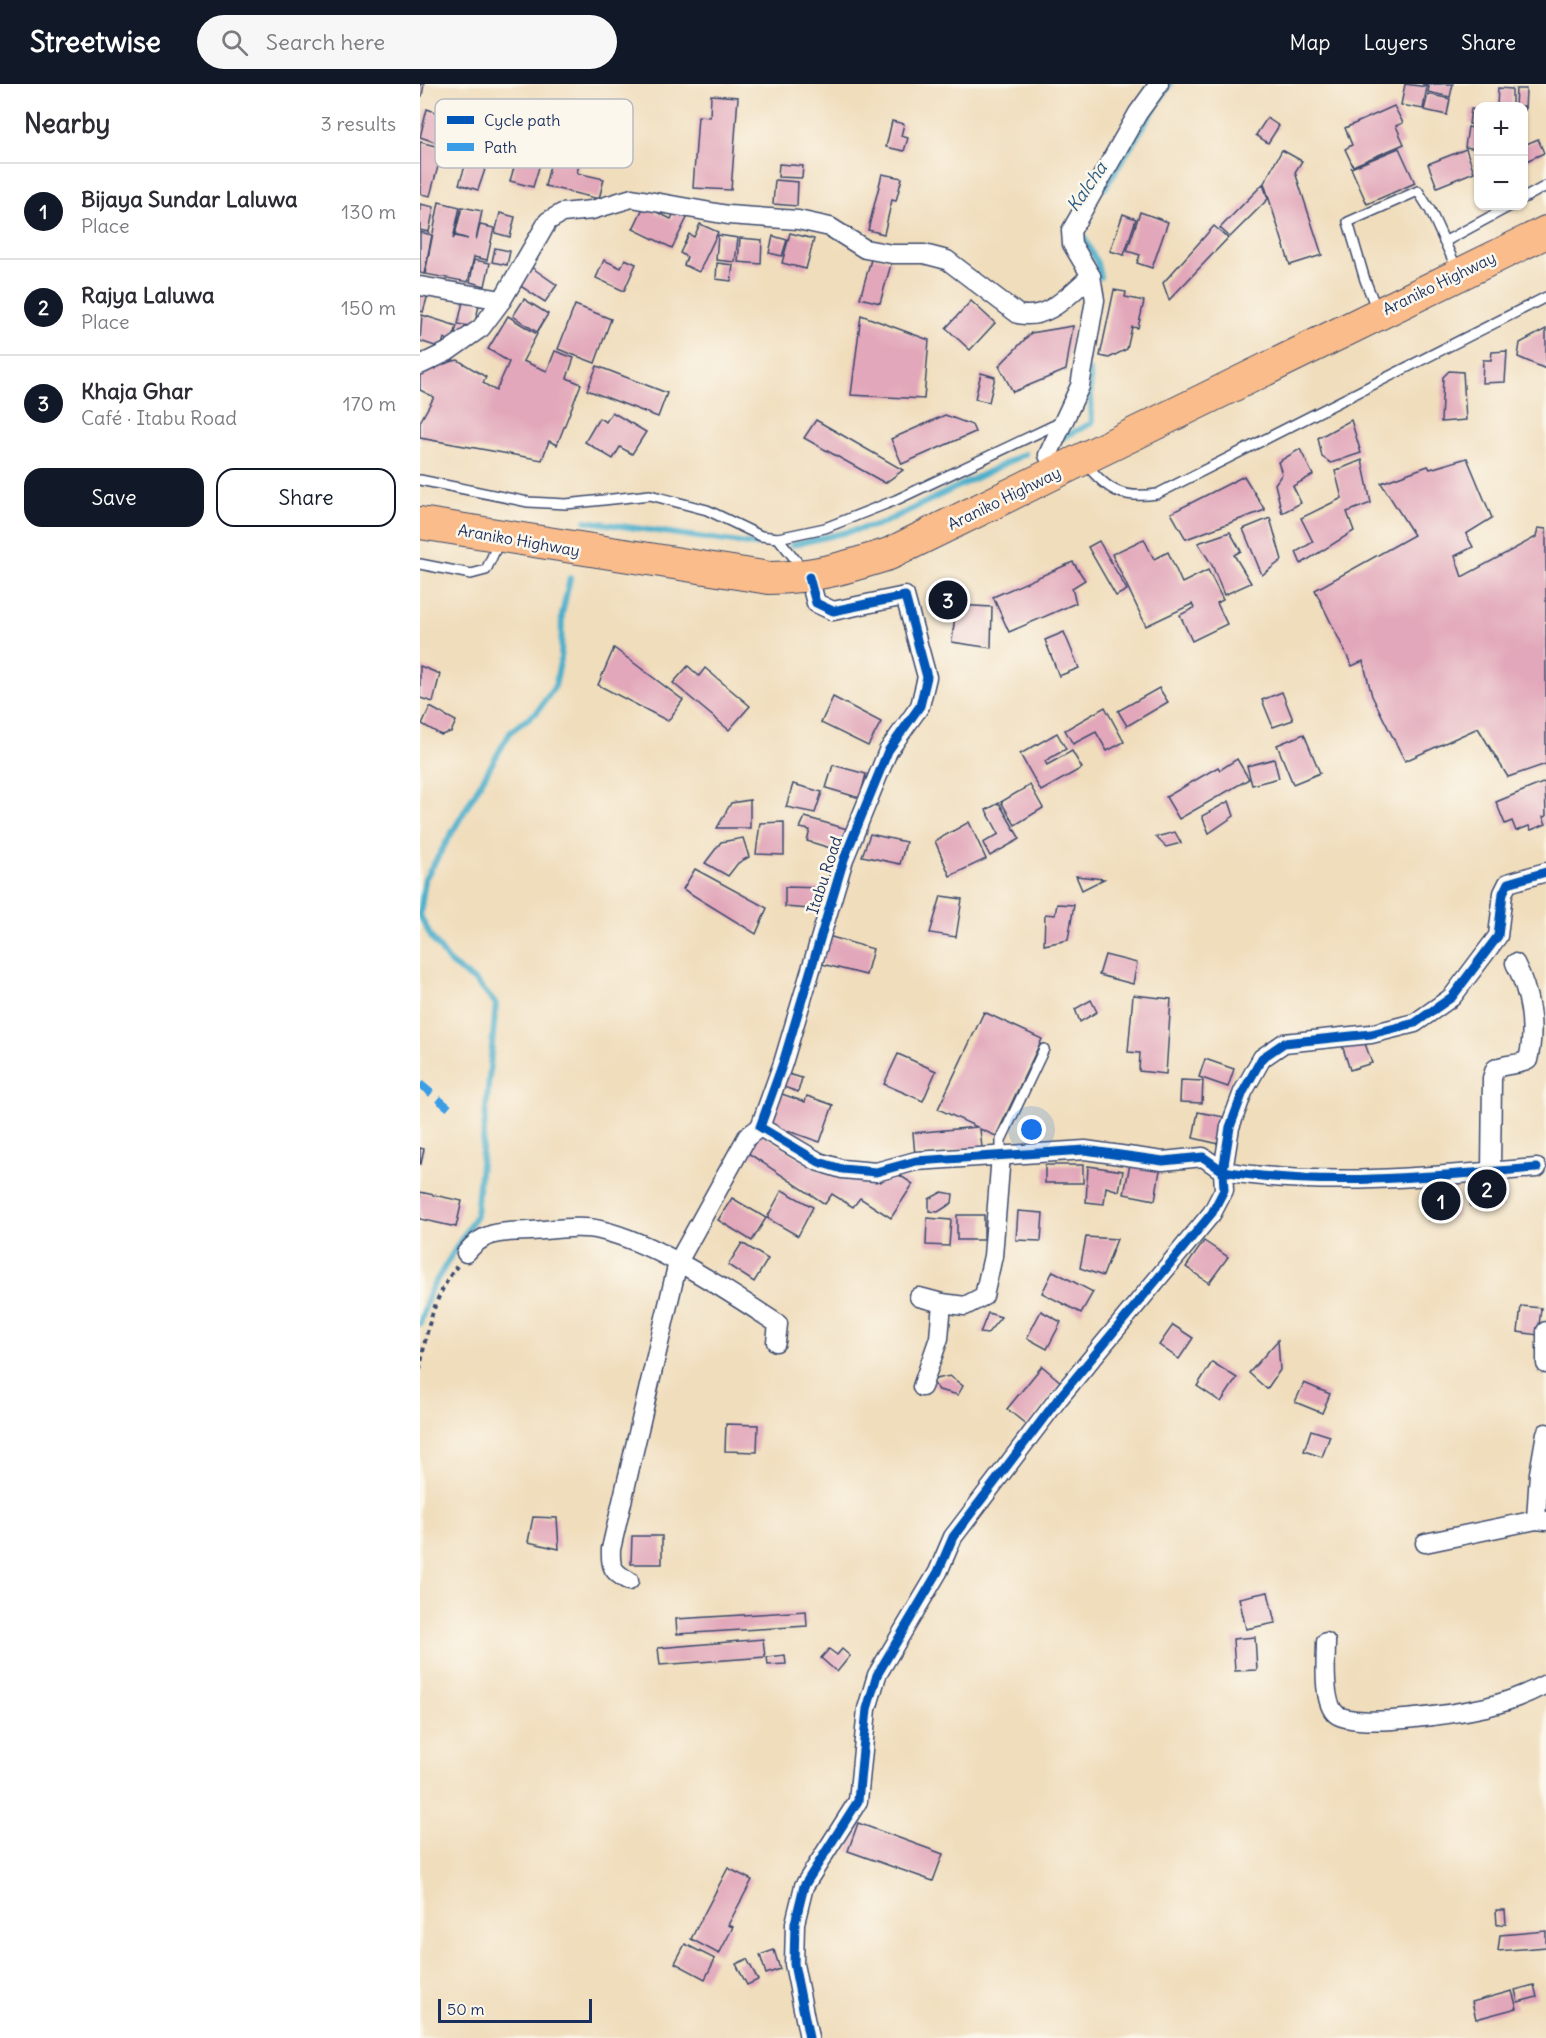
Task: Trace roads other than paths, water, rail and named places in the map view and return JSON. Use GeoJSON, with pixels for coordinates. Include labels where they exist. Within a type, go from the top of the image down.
{"type":"FeatureCollection","features":[{"type":"Feature","properties":{"kind":"highway","name":"Araniko Highway"},"geometry":{"type":"LineString","coordinates":[[420,523],[769,578],[810,577],[889,554],[1378,312],[1546,232]]}},
{"type":"Feature","properties":{"kind":"street"},"geometry":{"type":"LineString","coordinates":[[1070,466],[1048,455],[1080,387],[1095,300],[1091,276],[1072,244],[1071,231],[1138,113],[1159,84]]}},
{"type":"Feature","properties":{"kind":"street"},"geometry":{"type":"LineString","coordinates":[[420,365],[447,352],[481,328],[502,300],[548,221],[562,213],[591,210],[632,198],[739,217],[798,220],[830,227],[866,249],[892,254],[924,254],[947,260],[1018,314],[1029,317],[1045,314],[1091,276]]}},
{"type":"Feature","properties":{"kind":"street"},"geometry":{"type":"LineString","coordinates":[[420,286],[502,300]]}},
{"type":"Feature","properties":{"kind":"street","name":"Itabu Road"},"geometry":{"type":"LineString","coordinates":[[760,1127],[783,1063],[844,859],[888,751],[920,706],[927,677],[905,596],[833,611],[816,603],[810,577]]}},
{"type":"Feature","properties":{"kind":"street"},"geometry":{"type":"LineString","coordinates":[[809,2038],[794,1964],[795,1923],[804,1886],[858,1801],[867,1709],[877,1676],[938,1572],[953,1537],[1058,1399],[1212,1213],[1224,1190],[1223,1171],[1230,1127],[1243,1092],[1262,1058],[1284,1043],[1371,1034],[1415,1023],[1452,997],[1498,936],[1503,893],[1508,883],[1546,872]]}},
{"type":"Feature","properties":{"kind":"street"},"geometry":{"type":"LineString","coordinates":[[1491,1171],[1492,1078],[1495,1069],[1528,1060],[1530,1051],[1530,1005],[1526,985],[1515,963]]}},
{"type":"Feature","properties":{"kind":"street"},"geometry":{"type":"LineString","coordinates":[[629,1581],[615,1573],[610,1566],[611,1550],[678,1262],[747,1137],[760,1127],[819,1162],[842,1169],[876,1172],[916,1161],[1085,1150],[1163,1161],[1203,1157],[1223,1171],[1294,1180],[1341,1181],[1537,1168]]}},
{"type":"Feature","properties":{"kind":"street"},"geometry":{"type":"LineString","coordinates":[[919,1297],[965,1306],[984,1296],[993,1256],[1000,1155]]}},
{"type":"Feature","properties":{"kind":"street"},"geometry":{"type":"LineString","coordinates":[[466,1253],[476,1241],[492,1232],[598,1229],[678,1262],[778,1324],[776,1342]]}},
{"type":"Feature","properties":{"kind":"street"},"geometry":{"type":"LineString","coordinates":[[922,1387],[939,1338],[942,1303]]}},
{"type":"Feature","properties":{"kind":"street"},"geometry":{"type":"LineString","coordinates":[[1546,1330],[1546,1364]]}},
{"type":"Feature","properties":{"kind":"street"},"geometry":{"type":"LineString","coordinates":[[1425,1543],[1541,1521],[1539,1473],[1546,1433]]}},
{"type":"Feature","properties":{"kind":"street"},"geometry":{"type":"LineString","coordinates":[[1326,1642],[1328,1702],[1335,1713],[1347,1720],[1392,1720],[1484,1707],[1512,1699],[1546,1684]]}},
{"type":"Feature","properties":{"kind":"lane"},"geometry":{"type":"LineString","coordinates":[[1528,196],[1546,186]]}},
{"type":"Feature","properties":{"kind":"lane"},"geometry":{"type":"LineString","coordinates":[[1378,312],[1365,280],[1348,222],[1418,191],[1430,210],[1459,274]]}},
{"type":"Feature","properties":{"kind":"lane"},"geometry":{"type":"LineString","coordinates":[[1444,242],[1503,210]]}},
{"type":"Feature","properties":{"kind":"lane"},"geometry":{"type":"LineString","coordinates":[[1070,466],[1099,480],[1115,491],[1134,497],[1157,494],[1546,297]]}},
{"type":"Feature","properties":{"kind":"lane"},"geometry":{"type":"LineString","coordinates":[[420,480],[528,501],[566,504],[650,495],[707,510],[761,536],[778,538],[825,528],[896,500],[1064,420]]}},
{"type":"Feature","properties":{"kind":"lane"},"geometry":{"type":"LineString","coordinates":[[420,564],[471,574],[486,570],[502,537]]}},
{"type":"Feature","properties":{"kind":"lane"},"geometry":{"type":"LineString","coordinates":[[778,538],[810,577]]}},
{"type":"Feature","properties":{"kind":"lane"},"geometry":{"type":"LineString","coordinates":[[1000,1155],[1001,1140],[1044,1049]]}},
{"type":"Feature","properties":{"kind":"waterway","name":"Kalcha"},"geometry":{"type":"LineString","coordinates":[[1105,188],[1170,84]]}},
{"type":"Feature","properties":{"kind":"waterway","name":"Kalcha"},"geometry":{"type":"LineString","coordinates":[[1078,225],[1097,263],[1100,277]]}},
{"type":"Feature","properties":{"kind":"waterway","name":"Kalcha"},"geometry":{"type":"LineString","coordinates":[[1060,439],[1092,423],[1090,370]]}},
{"type":"Feature","properties":{"kind":"waterway"},"geometry":{"type":"LineString","coordinates":[[792,545],[881,524],[1025,454]]}},
{"type":"Feature","properties":{"kind":"waterway"},"geometry":{"type":"LineString","coordinates":[[586,521],[755,545]]}},
{"type":"Feature","properties":{"kind":"waterway"},"geometry":{"type":"LineString","coordinates":[[420,1324],[430,1291],[476,1215],[496,1004],[476,982],[451,964],[431,937],[420,915],[425,879],[511,731],[537,712],[555,686],[561,658],[562,614],[570,578]]}},
{"type":"Feature","properties":{"kind":"place","name":"Khaja Ghar"},"geometry":{"type":"Point","coordinates":[948,600]}},
{"type":"Feature","properties":{"kind":"place","name":"Rajya Laluwa"},"geometry":{"type":"Point","coordinates":[1487,1189]}},
{"type":"Feature","properties":{"kind":"place","name":"Bijaya Sundar Laluwa"},"geometry":{"type":"Point","coordinates":[1441,1201]}}]}
